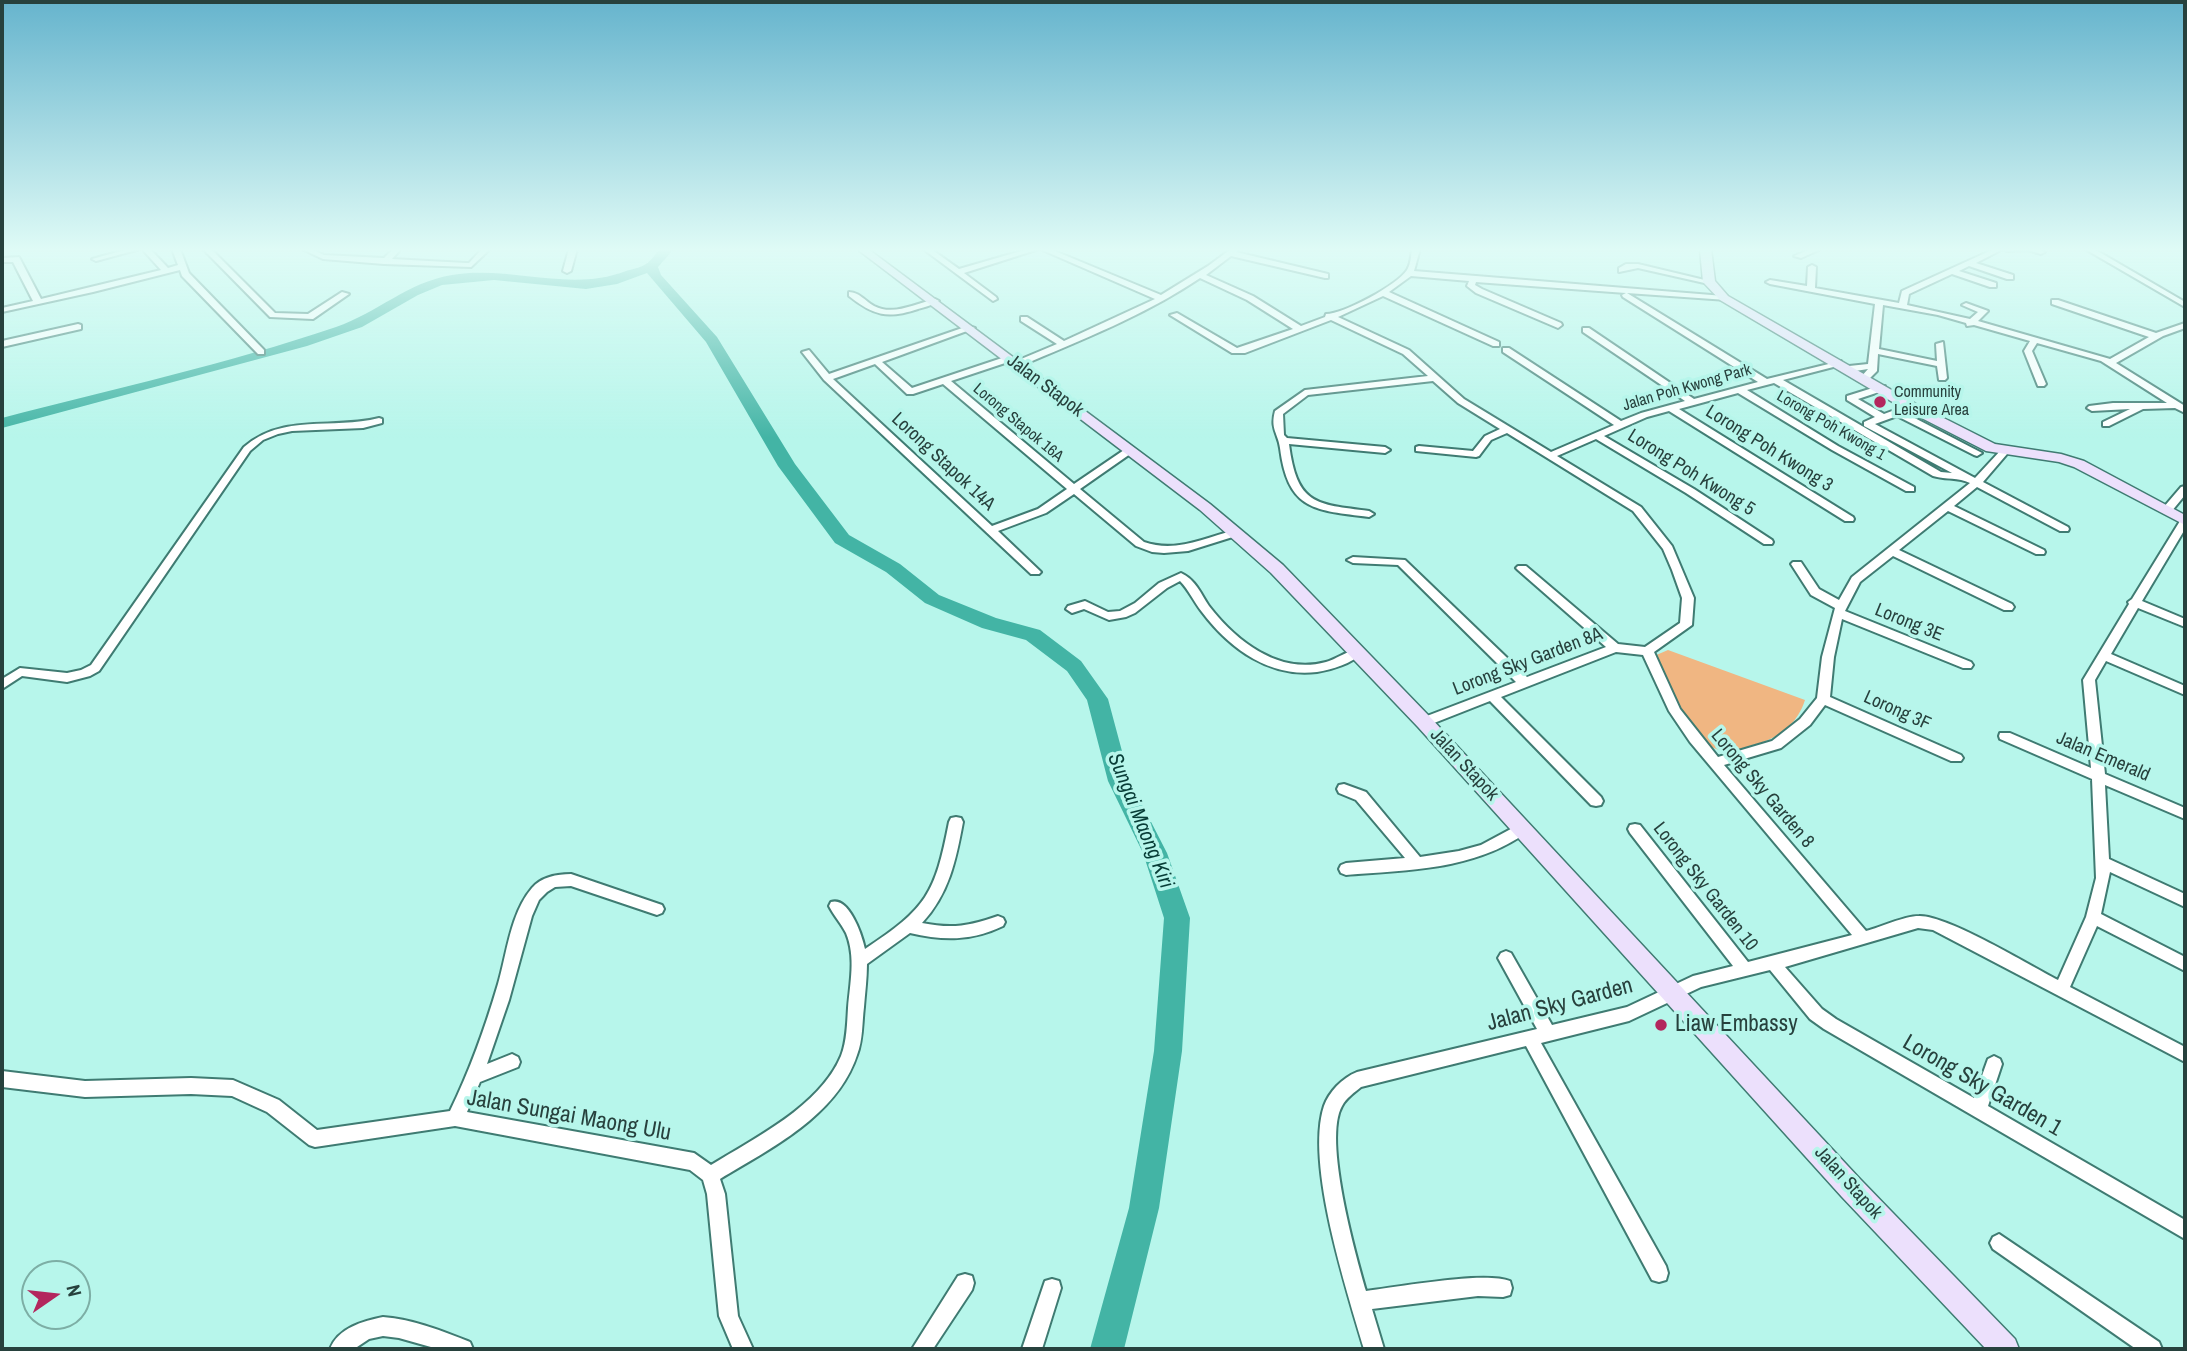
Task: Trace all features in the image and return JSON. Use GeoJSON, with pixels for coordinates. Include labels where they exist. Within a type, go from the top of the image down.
{"type":"FeatureCollection","features":[{"type":"Feature","properties":{"kind":"main road","name":"Jalan Stapok"},"geometry":{"type":"LineString","coordinates":[[949,312],[1130,450],[1277,569],[1424,722],[1851,1188],[2005,1349]]}},
{"type":"Feature","properties":{"kind":"main road"},"geometry":{"type":"LineString","coordinates":[[1749,312],[1843,366],[1869,372],[1904,410],[1991,448],[2004,452],[2061,458],[2079,464],[2185,521]]}},
{"type":"Feature","properties":{"kind":"street"},"geometry":{"type":"LineString","coordinates":[[223,312],[261,352]]}},
{"type":"Feature","properties":{"kind":"street"},"geometry":{"type":"LineString","coordinates":[[270,312],[273,315],[310,317],[318,312]]}},
{"type":"Feature","properties":{"kind":"street"},"geometry":{"type":"LineString","coordinates":[[876,312],[900,312]]}},
{"type":"Feature","properties":{"kind":"street"},"geometry":{"type":"LineString","coordinates":[[876,361],[910,392],[1064,345],[1135,312]]}},
{"type":"Feature","properties":{"kind":"street"},"geometry":{"type":"LineString","coordinates":[[1272,312],[1298,328]]}},
{"type":"Feature","properties":{"kind":"street"},"geometry":{"type":"LineString","coordinates":[[1174,315],[1235,351],[1241,351],[1338,312]]}},
{"type":"Feature","properties":{"kind":"street"},"geometry":{"type":"LineString","coordinates":[[1426,312],[1496,344]]}},
{"type":"Feature","properties":{"kind":"street"},"geometry":{"type":"LineString","coordinates":[[1528,312],[1558,325]]}},
{"type":"Feature","properties":{"kind":"street"},"geometry":{"type":"LineString","coordinates":[[1655,312],[1937,474],[1948,477],[1963,475]]}},
{"type":"Feature","properties":{"kind":"street"},"geometry":{"type":"LineString","coordinates":[[1869,372],[1878,312]]}},
{"type":"Feature","properties":{"kind":"street"},"geometry":{"type":"LineString","coordinates":[[1934,312],[2111,362],[2185,410]]}},
{"type":"Feature","properties":{"kind":"street"},"geometry":{"type":"LineString","coordinates":[[1970,324],[1983,312]]}},
{"type":"Feature","properties":{"kind":"street"},"geometry":{"type":"LineString","coordinates":[[2085,312],[2157,337]]}},
{"type":"Feature","properties":{"kind":"street"},"geometry":{"type":"LineString","coordinates":[[1329,316],[1406,352],[1461,401],[1637,509],[1668,548],[1688,598],[1686,625],[1647,651]]}},
{"type":"Feature","properties":{"kind":"street"},"geometry":{"type":"LineString","coordinates":[[1024,319],[1064,345]]}},
{"type":"Feature","properties":{"kind":"street"},"geometry":{"type":"LineString","coordinates":[[2094,328],[2109,320]]}},
{"type":"Feature","properties":{"kind":"street"},"geometry":{"type":"LineString","coordinates":[[2111,362],[2185,325]]}},
{"type":"Feature","properties":{"kind":"street"},"geometry":{"type":"LineString","coordinates":[[2,344],[78,327]]}},
{"type":"Feature","properties":{"kind":"street"},"geometry":{"type":"LineString","coordinates":[[827,378],[971,328]]}},
{"type":"Feature","properties":{"kind":"street"},"geometry":{"type":"LineString","coordinates":[[1586,330],[1693,401]]}},
{"type":"Feature","properties":{"kind":"street"},"geometry":{"type":"LineString","coordinates":[[2034,341],[2028,351],[2041,384]]}},
{"type":"Feature","properties":{"kind":"street"},"geometry":{"type":"LineString","coordinates":[[1940,344],[1942,378]]}},
{"type":"Feature","properties":{"kind":"street"},"geometry":{"type":"LineString","coordinates":[[1506,350],[1619,424]]}},
{"type":"Feature","properties":{"kind":"street"},"geometry":{"type":"LineString","coordinates":[[1874,351],[1940,364]]}},
{"type":"Feature","properties":{"kind":"street","name":"Lorong Stapok 14A"},"geometry":{"type":"LineString","coordinates":[[806,352],[827,378],[1035,572]]}},
{"type":"Feature","properties":{"kind":"street","name":"Jalan Poh Kwong Park"},"geometry":{"type":"LineString","coordinates":[[1549,456],[1619,424],[1693,401],[1769,380],[1843,366]]}},
{"type":"Feature","properties":{"kind":"street"},"geometry":{"type":"LineString","coordinates":[[1369,514],[1324,507],[1303,499],[1295,490],[1287,463],[1285,442],[1279,435],[1276,416],[1304,393],[1435,378]]}},
{"type":"Feature","properties":{"kind":"street","name":"Lorong Stapok 16A"},"geometry":{"type":"LineString","coordinates":[[945,381],[1140,544],[1152,550],[1179,549],[1235,533]]}},
{"type":"Feature","properties":{"kind":"street"},"geometry":{"type":"LineString","coordinates":[[1882,388],[1850,398],[1882,418]]}},
{"type":"Feature","properties":{"kind":"street","name":"Lorong Poh Kwong 1"},"geometry":{"type":"LineString","coordinates":[[1738,389],[1835,448],[1910,489]]}},
{"type":"Feature","properties":{"kind":"street"},"geometry":{"type":"LineString","coordinates":[[2092,408],[2112,405],[2139,408],[2185,399]]}},
{"type":"Feature","properties":{"kind":"street","name":"Lorong Poh Kwong 3"},"geometry":{"type":"LineString","coordinates":[[1671,408],[1849,519]]}},
{"type":"Feature","properties":{"kind":"street"},"geometry":{"type":"LineString","coordinates":[[2106,424],[2139,408]]}},
{"type":"Feature","properties":{"kind":"street"},"geometry":{"type":"LineString","coordinates":[[1855,428],[1904,410],[1977,453]]}},
{"type":"Feature","properties":{"kind":"street"},"geometry":{"type":"LineString","coordinates":[[2,685],[20,672],[65,679],[86,674],[95,668],[247,449],[260,437],[281,429],[358,426],[379,421]]}},
{"type":"Feature","properties":{"kind":"street"},"geometry":{"type":"LineString","coordinates":[[1867,424],[2064,529]]}},
{"type":"Feature","properties":{"kind":"street"},"geometry":{"type":"LineString","coordinates":[[1419,449],[1476,454],[1488,439],[1506,430]]}},
{"type":"Feature","properties":{"kind":"street","name":"Lorong Poh Kwong 5"},"geometry":{"type":"LineString","coordinates":[[1595,435],[1690,491],[1768,542]]}},
{"type":"Feature","properties":{"kind":"street"},"geometry":{"type":"LineString","coordinates":[[1285,442],[1385,450]]}},
{"type":"Feature","properties":{"kind":"street"},"geometry":{"type":"LineString","coordinates":[[990,530],[1042,511],[1071,488],[1130,450]]}},
{"type":"Feature","properties":{"kind":"street"},"geometry":{"type":"LineString","coordinates":[[1716,762],[1776,745],[1805,722],[1823,699],[1828,657],[1840,609],[1856,580],[1894,552],[1977,482],[2004,452]]}},
{"type":"Feature","properties":{"kind":"street"},"geometry":{"type":"LineString","coordinates":[[2167,510],[2185,489]]}},
{"type":"Feature","properties":{"kind":"street"},"geometry":{"type":"LineString","coordinates":[[1948,507],[2040,552]]}},
{"type":"Feature","properties":{"kind":"street"},"geometry":{"type":"LineString","coordinates":[[2062,988],[2092,917],[2103,878],[2098,775],[2089,680],[2185,521]]}},
{"type":"Feature","properties":{"kind":"street"},"geometry":{"type":"LineString","coordinates":[[1894,552],[2008,607]]}},
{"type":"Feature","properties":{"kind":"street"},"geometry":{"type":"LineString","coordinates":[[1353,561],[1401,562],[1526,684]]}},
{"type":"Feature","properties":{"kind":"street","name":"Lorong 3E"},"geometry":{"type":"LineString","coordinates":[[1797,564],[1815,592],[1840,609],[1967,664]]}},
{"type":"Feature","properties":{"kind":"street"},"geometry":{"type":"LineString","coordinates":[[1522,568],[1615,648]]}},
{"type":"Feature","properties":{"kind":"street"},"geometry":{"type":"LineString","coordinates":[[1072,609],[1085,605],[1107,615],[1117,615],[1138,606],[1164,583],[1181,577],[1233,642],[1255,656],[1276,664],[1311,669],[1323,667],[1356,653]]}},
{"type":"Feature","properties":{"kind":"street"},"geometry":{"type":"LineString","coordinates":[[2134,602],[2185,623]]}},
{"type":"Feature","properties":{"kind":"street","name":"Lorong Sky Garden 8A"},"geometry":{"type":"LineString","coordinates":[[1424,722],[1615,648],[1647,651]]}},
{"type":"Feature","properties":{"kind":"street","name":"Lorong Sky Garden 8"},"geometry":{"type":"LineString","coordinates":[[1647,651],[1675,711],[1864,939]]}},
{"type":"Feature","properties":{"kind":"street"},"geometry":{"type":"LineString","coordinates":[[2105,656],[2185,691]]}},
{"type":"Feature","properties":{"kind":"street"},"geometry":{"type":"LineString","coordinates":[[1493,696],[1596,801]]}},
{"type":"Feature","properties":{"kind":"street","name":"Lorong 3F"},"geometry":{"type":"LineString","coordinates":[[1823,699],[1956,758]]}},
{"type":"Feature","properties":{"kind":"street","name":"Jalan Emerald"},"geometry":{"type":"LineString","coordinates":[[2005,736],[2185,814]]}},
{"type":"Feature","properties":{"kind":"street"},"geometry":{"type":"LineString","coordinates":[[1344,789],[1361,796],[1417,863]]}},
{"type":"Feature","properties":{"kind":"street"},"geometry":{"type":"LineString","coordinates":[[861,960],[910,927],[929,909],[950,860],[956,822]]}},
{"type":"Feature","properties":{"kind":"street"},"geometry":{"type":"LineString","coordinates":[[1346,869],[1468,856],[1522,828]]}},
{"type":"Feature","properties":{"kind":"street","name":"Lorong Sky Garden 10"},"geometry":{"type":"LineString","coordinates":[[1635,829],[1744,969]]}},
{"type":"Feature","properties":{"kind":"street"},"geometry":{"type":"LineString","coordinates":[[2104,863],[2185,901]]}},
{"type":"Feature","properties":{"kind":"street"},"geometry":{"type":"LineString","coordinates":[[455,1118],[477,1075],[534,895],[544,885],[556,880],[571,880],[657,909]]}},
{"type":"Feature","properties":{"kind":"street"},"geometry":{"type":"LineString","coordinates":[[743,1349],[729,1316],[716,1194],[710,1175],[789,1125],[827,1092],[847,1060],[854,1035],[861,960],[852,928],[836,906]]}},
{"type":"Feature","properties":{"kind":"street"},"geometry":{"type":"LineString","coordinates":[[2092,917],[2185,964]]}},
{"type":"Feature","properties":{"kind":"street"},"geometry":{"type":"LineString","coordinates":[[910,927],[937,933],[979,932],[998,922]]}},
{"type":"Feature","properties":{"kind":"street","name":"Jalan Sky Garden"},"geometry":{"type":"LineString","coordinates":[[1374,1349],[1329,1168],[1332,1107],[1343,1091],[1357,1080],[1629,1014],[1698,981],[1864,939],[1918,922],[1934,924],[2062,988],[2185,1055]]}},
{"type":"Feature","properties":{"kind":"street"},"geometry":{"type":"LineString","coordinates":[[1506,958],[1547,1032]]}},
{"type":"Feature","properties":{"kind":"street","name":"Lorong Sky Garden 1"},"geometry":{"type":"LineString","coordinates":[[1773,963],[1805,1002],[1830,1024],[2185,1230]]}},
{"type":"Feature","properties":{"kind":"street"},"geometry":{"type":"LineString","coordinates":[[1529,1038],[1659,1273]]}},
{"type":"Feature","properties":{"kind":"street"},"geometry":{"type":"LineString","coordinates":[[477,1075],[512,1062]]}},
{"type":"Feature","properties":{"kind":"street"},"geometry":{"type":"LineString","coordinates":[[1978,1110],[1994,1064]]}},
{"type":"Feature","properties":{"kind":"street","name":"Jalan Sungai Maong Ulu"},"geometry":{"type":"LineString","coordinates":[[2,1079],[85,1089],[191,1086],[233,1088],[274,1106],[315,1139],[455,1118],[678,1158],[694,1162],[710,1175]]}},
{"type":"Feature","properties":{"kind":"street"},"geometry":{"type":"LineString","coordinates":[[1999,1243],[2152,1349]]}},
{"type":"Feature","properties":{"kind":"street"},"geometry":{"type":"LineString","coordinates":[[922,1349],[965,1283]]}},
{"type":"Feature","properties":{"kind":"street"},"geometry":{"type":"LineString","coordinates":[[1032,1349],[1052,1287]]}},
{"type":"Feature","properties":{"kind":"street"},"geometry":{"type":"LineString","coordinates":[[1360,1301],[1478,1287],[1503,1288]]}},
{"type":"Feature","properties":{"kind":"street"},"geometry":{"type":"LineString","coordinates":[[340,1349],[348,1339],[370,1328],[394,1326],[463,1349]]}},
{"type":"Feature","properties":{"kind":"shaded area"},"geometry":{"type":"Polygon","coordinates":[[[1668,650],[1805,700],[1802,708],[1788,727],[1768,740],[1732,751],[1715,748],[1691,728],[1665,682],[1654,656],[1668,650]]]}},
{"type":"Feature","properties":{"kind":"waterway"},"geometry":{"type":"LineString","coordinates":[[2,423],[217,368],[302,343],[357,324],[378,312]]}},
{"type":"Feature","properties":{"kind":"waterway","name":"Sungai Maong Kiri"},"geometry":{"type":"LineString","coordinates":[[687,312],[712,340],[787,466],[842,539],[893,568],[932,599],[989,623],[1033,635],[1074,666],[1097,699],[1119,781],[1155,853],[1177,918],[1168,1051],[1144,1208],[1107,1349]]}},
{"type":"Feature","properties":{"kind":"place","name":"Community Leisure Area"},"geometry":{"type":"Point","coordinates":[1880,402]}},
{"type":"Feature","properties":{"kind":"place","name":"Liaw Embassy"},"geometry":{"type":"Point","coordinates":[1661,1025]}}]}
